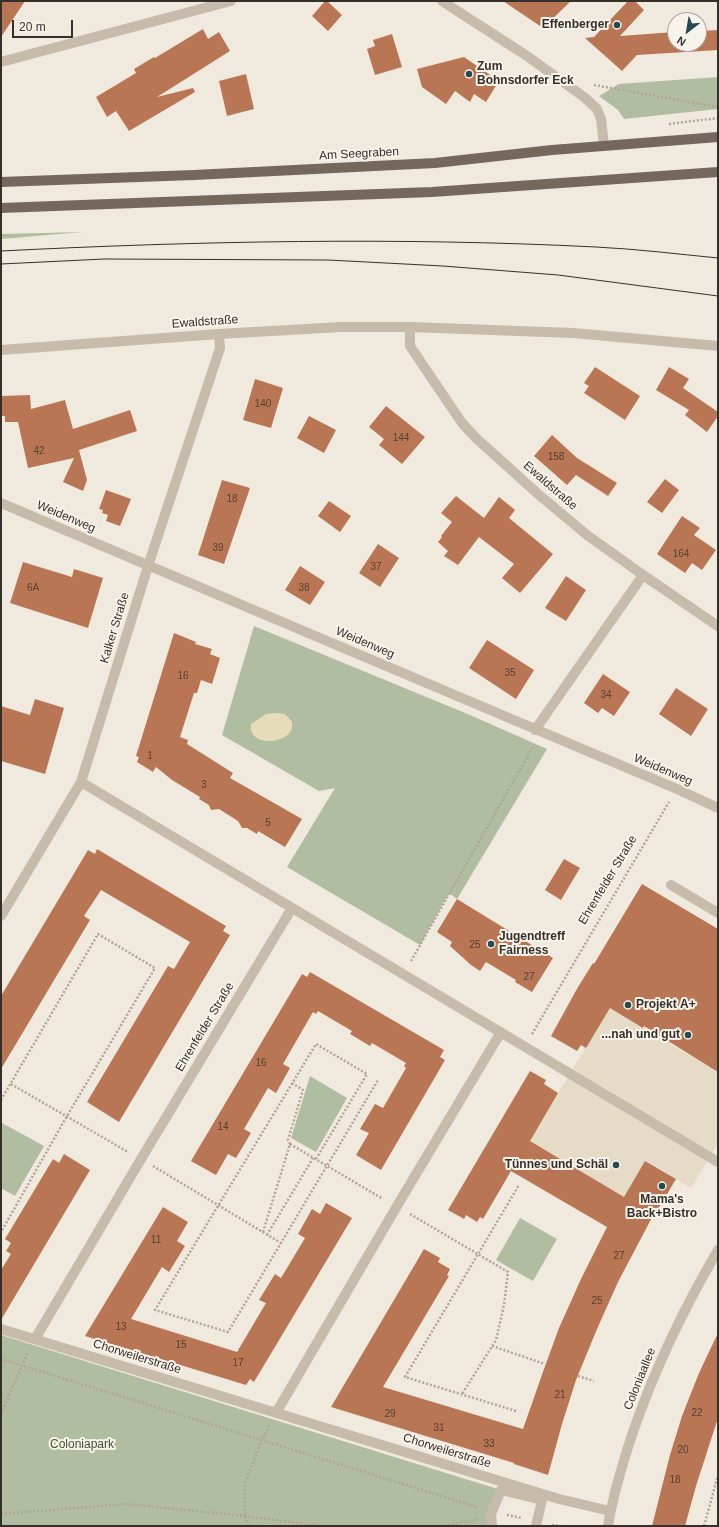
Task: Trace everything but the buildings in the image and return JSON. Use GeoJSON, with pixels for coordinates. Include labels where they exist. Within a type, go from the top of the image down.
{"type":"FeatureCollection","features":[{"type":"Feature","properties":{"kind":"main road","name":"Am Seegraben"},"geometry":{"type":"LineString","coordinates":[[1,182],[194,175],[427,163],[604,145],[718,137]]}},
{"type":"Feature","properties":{"kind":"main road"},"geometry":{"type":"LineString","coordinates":[[1,208],[432,192],[718,172]]}},
{"type":"Feature","properties":{"kind":"street"},"geometry":{"type":"LineString","coordinates":[[1,62],[231,1]]}},
{"type":"Feature","properties":{"kind":"street"},"geometry":{"type":"LineString","coordinates":[[442,1],[527,56],[584,97],[597,109],[601,119],[604,145]]}},
{"type":"Feature","properties":{"kind":"street","name":"Ewaldstraße"},"geometry":{"type":"LineString","coordinates":[[1,350],[219,334],[342,327],[410,327],[573,333],[718,346]]}},
{"type":"Feature","properties":{"kind":"street","name":"Ewaldstraße"},"geometry":{"type":"LineString","coordinates":[[410,327],[410,346],[462,423],[476,438],[587,535],[718,626]]}},
{"type":"Feature","properties":{"kind":"street","name":"Kalker Straße"},"geometry":{"type":"LineString","coordinates":[[1,916],[81,782],[148,566],[220,348],[219,334]]}},
{"type":"Feature","properties":{"kind":"street","name":"Weidenweg"},"geometry":{"type":"LineString","coordinates":[[1,503],[677,789],[718,808]]}},
{"type":"Feature","properties":{"kind":"street"},"geometry":{"type":"LineString","coordinates":[[538,731],[643,575]]}},
{"type":"Feature","properties":{"kind":"street"},"geometry":{"type":"LineString","coordinates":[[81,782],[718,1162]]}},
{"type":"Feature","properties":{"kind":"street"},"geometry":{"type":"LineString","coordinates":[[671,885],[718,913]]}},
{"type":"Feature","properties":{"kind":"street","name":"Ehrenfelder Straße"},"geometry":{"type":"LineString","coordinates":[[141,1159],[292,908]]}},
{"type":"Feature","properties":{"kind":"street"},"geometry":{"type":"LineString","coordinates":[[276,1413],[396,1206],[501,1032]]}},
{"type":"Feature","properties":{"kind":"street"},"geometry":{"type":"LineString","coordinates":[[35,1339],[141,1159]]}},
{"type":"Feature","properties":{"kind":"street","name":"Coloniaallee"},"geometry":{"type":"LineString","coordinates":[[608,1526],[610,1511],[627,1450],[648,1390],[675,1328],[695,1289],[718,1250]]}},
{"type":"Feature","properties":{"kind":"street","name":"Chorweilerstraße"},"geometry":{"type":"LineString","coordinates":[[1,1328],[559,1499],[610,1511]]}},
{"type":"Feature","properties":{"kind":"street"},"geometry":{"type":"LineString","coordinates":[[491,1518],[501,1490],[542,1500],[536,1526]]}},
{"type":"Feature","properties":{"kind":"path"},"geometry":{"type":"LineString","coordinates":[[592,85],[718,107]]}},
{"type":"Feature","properties":{"kind":"path"},"geometry":{"type":"LineString","coordinates":[[662,124],[718,118]]}},
{"type":"Feature","properties":{"kind":"path"},"geometry":{"type":"LineString","coordinates":[[403,974],[538,731]]}},
{"type":"Feature","properties":{"kind":"path","name":"Ehrenfelder Straße"},"geometry":{"type":"LineString","coordinates":[[524,1046],[677,789]]}},
{"type":"Feature","properties":{"kind":"path"},"geometry":{"type":"LineString","coordinates":[[1,1100],[98,934],[155,968],[67,1116],[1,1232]]}},
{"type":"Feature","properties":{"kind":"path"},"geometry":{"type":"LineString","coordinates":[[267,1235],[367,1074],[316,1044],[155,1310],[228,1332],[378,1080]]}},
{"type":"Feature","properties":{"kind":"path"},"geometry":{"type":"LineString","coordinates":[[263,1232],[290,1144],[288,1140],[303,1090],[292,1083]]}},
{"type":"Feature","properties":{"kind":"path"},"geometry":{"type":"LineString","coordinates":[[10,1084],[141,1159],[281,1243]]}},
{"type":"Feature","properties":{"kind":"path"},"geometry":{"type":"LineString","coordinates":[[290,1144],[508,1272],[504,1305],[496,1340],[462,1394]]}},
{"type":"Feature","properties":{"kind":"path"},"geometry":{"type":"LineString","coordinates":[[516,1411],[405,1377],[518,1185]]}},
{"type":"Feature","properties":{"kind":"path"},"geometry":{"type":"LineString","coordinates":[[1,1414],[35,1339]]}},
{"type":"Feature","properties":{"kind":"path"},"geometry":{"type":"LineString","coordinates":[[492,1346],[545,1364]]}},
{"type":"Feature","properties":{"kind":"path"},"geometry":{"type":"LineString","coordinates":[[1,1359],[262,1440],[491,1518]]}},
{"type":"Feature","properties":{"kind":"path"},"geometry":{"type":"LineString","coordinates":[[578,1376],[594,1381]]}},
{"type":"Feature","properties":{"kind":"path"},"geometry":{"type":"LineString","coordinates":[[248,1526],[245,1516],[245,1483],[262,1440],[276,1413]]}},
{"type":"Feature","properties":{"kind":"path"},"geometry":{"type":"LineString","coordinates":[[704,1526],[718,1475]]}},
{"type":"Feature","properties":{"kind":"path"},"geometry":{"type":"LineString","coordinates":[[1,1514],[125,1504],[245,1516],[321,1526]]}},
{"type":"Feature","properties":{"kind":"path"},"geometry":{"type":"LineString","coordinates":[[444,1526],[491,1518]]}},
{"type":"Feature","properties":{"kind":"green space"},"geometry":{"type":"Polygon","coordinates":[[[718,77],[718,109],[624,119],[618,110],[599,96],[619,84],[718,77]]]}},
{"type":"Feature","properties":{"kind":"green space"},"geometry":{"type":"Polygon","coordinates":[[[83,232],[1,239],[1,234],[83,232]]]}},
{"type":"Feature","properties":{"kind":"green space"},"geometry":{"type":"Polygon","coordinates":[[[254,626],[470,715],[547,749],[457,899],[449,893],[420,945],[287,867],[335,788],[319,791],[222,735],[254,626]]]}},
{"type":"Feature","properties":{"kind":"green space"},"geometry":{"type":"Polygon","coordinates":[[[310,1076],[347,1098],[316,1152],[291,1138],[310,1076]]]}},
{"type":"Feature","properties":{"kind":"green space"},"geometry":{"type":"Polygon","coordinates":[[[2,1123],[44,1146],[15,1196],[1,1188],[2,1123]]]}},
{"type":"Feature","properties":{"kind":"green space"},"geometry":{"type":"Polygon","coordinates":[[[520,1218],[557,1239],[533,1281],[496,1260],[520,1218]]]}},
{"type":"Feature","properties":{"kind":"green space","name":"Coloniapark"},"geometry":{"type":"Polygon","coordinates":[[[1,1335],[501,1490],[492,1526],[1,1526],[1,1335]]]}},
{"type":"Feature","properties":{"kind":"sand"},"geometry":{"type":"Polygon","coordinates":[[[266,714],[285,714],[292,722],[291,731],[287,736],[281,739],[274,741],[260,740],[251,731],[251,724],[266,714]]]}},
{"type":"Feature","properties":{"kind":"shaded area"},"geometry":{"type":"Polygon","coordinates":[[[612,1004],[624,1016],[671,1042],[670,1044],[690,1056],[691,1054],[718,1072],[718,1143],[691,1188],[646,1161],[630,1201],[537,1145],[528,1143],[612,1004]]]}},
{"type":"Feature","properties":{"kind":"tram line"},"geometry":{"type":"LineString","coordinates":[[1,251],[224,243],[373,241],[596,247],[718,258]]}},
{"type":"Feature","properties":{"kind":"tram line"},"geometry":{"type":"LineString","coordinates":[[1,264],[104,259],[328,260],[443,266],[558,275],[718,296]]}},
{"type":"Feature","properties":{"kind":"place","name":"Effenberger"},"geometry":{"type":"Point","coordinates":[617,25]}},
{"type":"Feature","properties":{"kind":"place","name":"Zum Bohnsdorfer Eck"},"geometry":{"type":"Point","coordinates":[469,74]}},
{"type":"Feature","properties":{"kind":"place","name":"Jugendtreff Fairness"},"geometry":{"type":"Point","coordinates":[491,944]}},
{"type":"Feature","properties":{"kind":"place","name":"Projekt A+"},"geometry":{"type":"Point","coordinates":[628,1005]}},
{"type":"Feature","properties":{"kind":"place","name":"...nah und gut"},"geometry":{"type":"Point","coordinates":[688,1035]}},
{"type":"Feature","properties":{"kind":"place","name":"Tünnes und Schäl"},"geometry":{"type":"Point","coordinates":[616,1165]}},
{"type":"Feature","properties":{"kind":"place","name":"Mama's Back+Bistro"},"geometry":{"type":"Point","coordinates":[662,1186]}}]}
